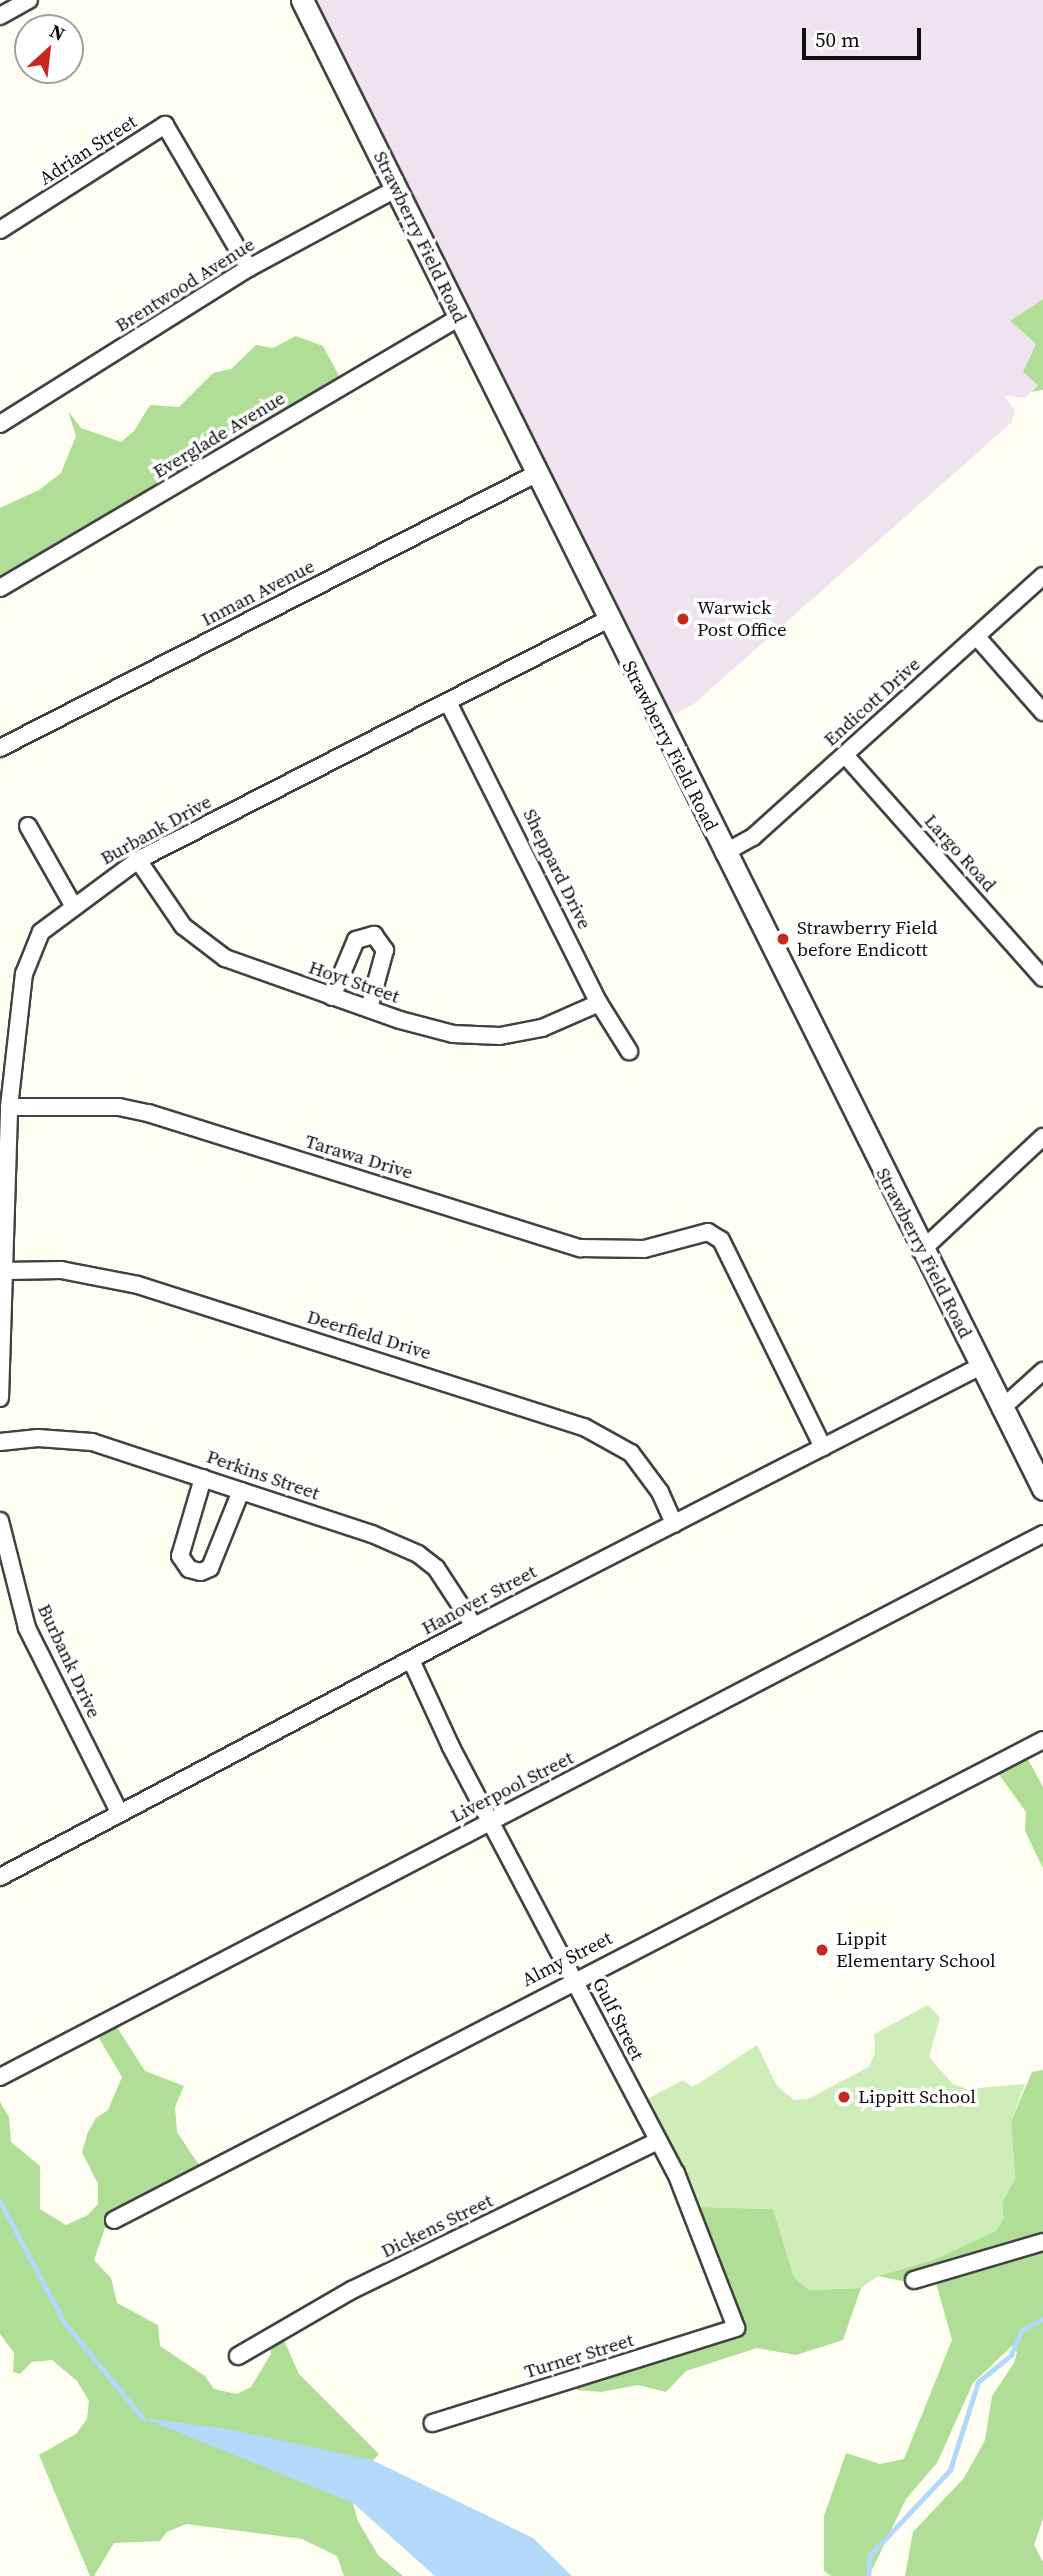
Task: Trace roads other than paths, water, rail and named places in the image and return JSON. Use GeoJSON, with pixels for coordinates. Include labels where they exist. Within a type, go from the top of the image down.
{"type":"FeatureCollection","features":[{"type":"Feature","properties":{"kind":"street"},"geometry":{"type":"LineString","coordinates":[[0,16],[29,0]]}},
{"type":"Feature","properties":{"kind":"street","name":"Strawberry Field Road"},"geometry":{"type":"LineString","coordinates":[[302,0],[460,317],[534,474],[1043,1489]]}},
{"type":"Feature","properties":{"kind":"street","name":"Adrian Street"},"geometry":{"type":"LineString","coordinates":[[0,230],[165,125],[249,268]]}},
{"type":"Feature","properties":{"kind":"street","name":"Brentwood Avenue"},"geometry":{"type":"LineString","coordinates":[[0,424],[249,268],[396,189]]}},
{"type":"Feature","properties":{"kind":"street","name":"Everglade Avenue"},"geometry":{"type":"LineString","coordinates":[[0,588],[460,317]]}},
{"type":"Feature","properties":{"kind":"street","name":"Inman Avenue"},"geometry":{"type":"LineString","coordinates":[[0,748],[534,474]]}},
{"type":"Feature","properties":{"kind":"street","name":"Endicott Drive"},"geometry":{"type":"LineString","coordinates":[[724,853],[752,837],[1043,576]]}},
{"type":"Feature","properties":{"kind":"street","name":"Burbank Drive"},"geometry":{"type":"LineString","coordinates":[[0,1398],[9,1107],[24,974],[41,933],[138,860],[449,704],[607,620]]}},
{"type":"Feature","properties":{"kind":"street"},"geometry":{"type":"LineString","coordinates":[[977,637],[1043,712]]}},
{"type":"Feature","properties":{"kind":"street","name":"Sheppard Drive"},"geometry":{"type":"LineString","coordinates":[[449,704],[599,1003],[629,1051]]}},
{"type":"Feature","properties":{"kind":"street","name":"Largo Road"},"geometry":{"type":"LineString","coordinates":[[845,755],[1043,978]]}},
{"type":"Feature","properties":{"kind":"street"},"geometry":{"type":"LineString","coordinates":[[28,826],[74,907]]}},
{"type":"Feature","properties":{"kind":"street","name":"Hoyt Street"},"geometry":{"type":"LineString","coordinates":[[138,860],[183,926],[210,948],[252,971],[332,997],[453,1034],[500,1036],[542,1028],[599,1003]]}},
{"type":"Feature","properties":{"kind":"street"},"geometry":{"type":"LineString","coordinates":[[332,997],[356,940],[374,935],[385,950],[369,1008]]}},
{"type":"Feature","properties":{"kind":"street","name":"Tarawa Drive"},"geometry":{"type":"LineString","coordinates":[[9,1107],[119,1107],[148,1113],[580,1248],[644,1250],[692,1233],[708,1232],[721,1240],[823,1447]]}},
{"type":"Feature","properties":{"kind":"street"},"geometry":{"type":"LineString","coordinates":[[922,1251],[1043,1138]]}},
{"type":"Feature","properties":{"kind":"street","name":"Deerfield Drive"},"geometry":{"type":"LineString","coordinates":[[5,1271],[61,1270],[138,1285],[584,1427],[631,1453],[660,1492],[674,1524]]}},
{"type":"Feature","properties":{"kind":"street","name":"Hanover Street"},"geometry":{"type":"LineString","coordinates":[[0,1877],[474,1626],[981,1366]]}},
{"type":"Feature","properties":{"kind":"street"},"geometry":{"type":"LineString","coordinates":[[1001,1409],[1043,1371]]}},
{"type":"Feature","properties":{"kind":"street","name":"Perkins Street"},"geometry":{"type":"LineString","coordinates":[[0,1442],[73,1438],[358,1528],[418,1554],[439,1572],[474,1626]]}},
{"type":"Feature","properties":{"kind":"street"},"geometry":{"type":"LineString","coordinates":[[203,1478],[180,1556],[189,1569],[201,1572],[210,1568],[241,1491]]}},
{"type":"Feature","properties":{"kind":"street","name":"Burbank Drive"},"geometry":{"type":"LineString","coordinates":[[0,1521],[27,1628],[119,1812]]}},
{"type":"Feature","properties":{"kind":"street","name":"Liverpool Street"},"geometry":{"type":"LineString","coordinates":[[0,2077],[137,2002],[491,1823],[1043,1534]]}},
{"type":"Feature","properties":{"kind":"street","name":"Gulf Street"},"geometry":{"type":"LineString","coordinates":[[411,1660],[491,1823],[694,2210],[736,2328]]}},
{"type":"Feature","properties":{"kind":"street","name":"Almy Street"},"geometry":{"type":"LineString","coordinates":[[114,2220],[573,1979],[1043,1740]]}},
{"type":"Feature","properties":{"kind":"street","name":"Dickens Street"},"geometry":{"type":"LineString","coordinates":[[238,2356],[352,2290],[659,2141]]}},
{"type":"Feature","properties":{"kind":"street"},"geometry":{"type":"LineString","coordinates":[[914,2280],[1043,2242]]}},
{"type":"Feature","properties":{"kind":"street","name":"Turner Street"},"geometry":{"type":"LineString","coordinates":[[433,2423],[736,2328]]}},
{"type":"Feature","properties":{"kind":"water"},"geometry":{"type":"Polygon","coordinates":[[[143,2418],[227,2429],[372,2460],[533,2538],[572,2576],[435,2576],[353,2503],[143,2418]]]}},
{"type":"Feature","properties":{"kind":"waterway"},"geometry":{"type":"LineString","coordinates":[[0,2201],[65,2323],[143,2418]]}},
{"type":"Feature","properties":{"kind":"waterway"},"geometry":{"type":"LineString","coordinates":[[868,2576],[870,2555],[950,2470],[978,2382],[1011,2355],[1021,2331],[1043,2319]]}},
{"type":"Feature","properties":{"kind":"place","name":"Warwick Post Office"},"geometry":{"type":"Point","coordinates":[683,619]}},
{"type":"Feature","properties":{"kind":"place","name":"Strawberry Field before Endicott"},"geometry":{"type":"Point","coordinates":[783,939]}},
{"type":"Feature","properties":{"kind":"place","name":"Lippit Elementary School"},"geometry":{"type":"Point","coordinates":[822,1950]}},
{"type":"Feature","properties":{"kind":"place","name":"Lippitt School"},"geometry":{"type":"Point","coordinates":[844,2097]}}]}
